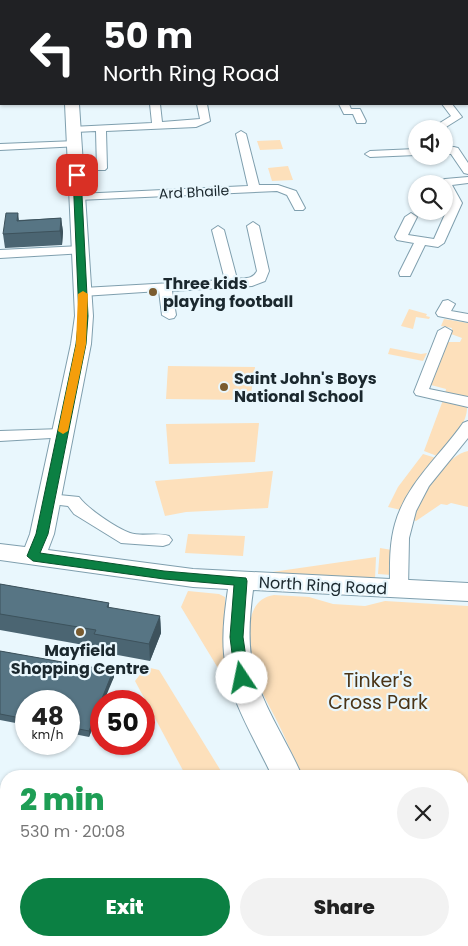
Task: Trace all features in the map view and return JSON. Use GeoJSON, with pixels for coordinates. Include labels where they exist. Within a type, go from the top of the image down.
{"type":"FeatureCollection","features":[{"type":"Feature","properties":{"kind":"street"},"geometry":{"type":"LineString","coordinates":[[33,556],[42,534],[81,344],[83,292],[72,105]]}},
{"type":"Feature","properties":{"kind":"street"},"geometry":{"type":"LineString","coordinates":[[155,105],[157,126]]}},
{"type":"Feature","properties":{"kind":"street"},"geometry":{"type":"LineString","coordinates":[[0,147],[75,137],[100,129],[196,124],[205,121],[202,105]]}},
{"type":"Feature","properties":{"kind":"street"},"geometry":{"type":"LineString","coordinates":[[344,105],[348,112],[356,111],[361,120]]}},
{"type":"Feature","properties":{"kind":"street"},"geometry":{"type":"LineString","coordinates":[[448,105],[457,117],[451,120]]}},
{"type":"Feature","properties":{"kind":"street"},"geometry":{"type":"LineString","coordinates":[[100,129],[101,168]]}},
{"type":"Feature","properties":{"kind":"street"},"geometry":{"type":"LineString","coordinates":[[241,134],[254,189]]}},
{"type":"Feature","properties":{"kind":"street"},"geometry":{"type":"LineString","coordinates":[[370,154],[408,152]]}},
{"type":"Feature","properties":{"kind":"street"},"geometry":{"type":"LineString","coordinates":[[453,155],[468,171]]}},
{"type":"Feature","properties":{"kind":"street"},"geometry":{"type":"LineString","coordinates":[[453,181],[468,180]]}},
{"type":"Feature","properties":{"kind":"street","name":"Ard Bhaile"},"geometry":{"type":"LineString","coordinates":[[78,197],[254,189],[287,190],[292,193],[299,208]]}},
{"type":"Feature","properties":{"kind":"street"},"geometry":{"type":"LineString","coordinates":[[453,197],[456,203],[453,210]]}},
{"type":"Feature","properties":{"kind":"street"},"geometry":{"type":"LineString","coordinates":[[410,220],[401,237],[438,242],[448,220]]}},
{"type":"Feature","properties":{"kind":"street"},"geometry":{"type":"LineString","coordinates":[[83,292],[252,282],[260,278],[263,271],[253,226]]}},
{"type":"Feature","properties":{"kind":"street"},"geometry":{"type":"LineString","coordinates":[[218,230],[232,283]]}},
{"type":"Feature","properties":{"kind":"street"},"geometry":{"type":"LineString","coordinates":[[405,273],[421,240]]}},
{"type":"Feature","properties":{"kind":"street"},"geometry":{"type":"LineString","coordinates":[[0,254],[81,250]]}},
{"type":"Feature","properties":{"kind":"street"},"geometry":{"type":"LineString","coordinates":[[165,288],[169,315]]}},
{"type":"Feature","properties":{"kind":"street"},"geometry":{"type":"LineString","coordinates":[[448,304],[444,313],[468,318]]}},
{"type":"Feature","properties":{"kind":"street"},"geometry":{"type":"LineString","coordinates":[[446,331],[421,392],[468,402]]}},
{"type":"Feature","properties":{"kind":"street"},"geometry":{"type":"LineString","coordinates":[[399,589],[399,542],[406,513],[413,497],[427,477],[463,443],[468,426]]}},
{"type":"Feature","properties":{"kind":"street"},"geometry":{"type":"LineString","coordinates":[[0,436],[62,434]]}},
{"type":"Feature","properties":{"kind":"street"},"geometry":{"type":"LineString","coordinates":[[49,499],[73,501],[80,510],[127,539],[162,540]]}},
{"type":"Feature","properties":{"kind":"street","name":"North Ring Road"},"geometry":{"type":"LineString","coordinates":[[0,552],[155,574],[241,581],[468,592]]}},
{"type":"Feature","properties":{"kind":"street"},"geometry":{"type":"LineString","coordinates":[[241,581],[236,637],[239,666],[246,689],[284,770]]}},
{"type":"Feature","properties":{"kind":"green space"},"geometry":{"type":"Polygon","coordinates":[[[280,140],[283,149],[260,150],[257,141],[280,140]]]}},
{"type":"Feature","properties":{"kind":"green space"},"geometry":{"type":"Polygon","coordinates":[[[288,166],[293,180],[272,181],[268,168],[288,166]]]}},
{"type":"Feature","properties":{"kind":"green space"},"geometry":{"type":"Polygon","coordinates":[[[409,309],[427,314],[426,316],[430,317],[429,319],[416,317],[413,329],[401,326],[409,309]]]}},
{"type":"Feature","properties":{"kind":"green space"},"geometry":{"type":"Polygon","coordinates":[[[444,319],[468,323],[468,397],[445,394],[446,389],[431,385],[447,342],[460,342],[462,338],[451,334],[452,328],[441,326],[444,319]]]}},
{"type":"Feature","properties":{"kind":"green space"},"geometry":{"type":"Polygon","coordinates":[[[390,348],[421,354],[427,353],[423,361],[388,354],[390,348]]]}},
{"type":"Feature","properties":{"kind":"green space"},"geometry":{"type":"Polygon","coordinates":[[[168,366],[255,367],[250,400],[166,399],[168,366]]]}},
{"type":"Feature","properties":{"kind":"green space"},"geometry":{"type":"Polygon","coordinates":[[[443,400],[467,406],[461,427],[437,456],[424,451],[443,400]]]}},
{"type":"Feature","properties":{"kind":"green space"},"geometry":{"type":"Polygon","coordinates":[[[259,423],[255,462],[169,464],[166,424],[259,423]]]}},
{"type":"Feature","properties":{"kind":"green space"},"geometry":{"type":"Polygon","coordinates":[[[468,451],[468,507],[451,503],[447,505],[441,504],[416,521],[413,520],[420,501],[434,479],[459,454],[468,451]]]}},
{"type":"Feature","properties":{"kind":"green space"},"geometry":{"type":"Polygon","coordinates":[[[423,454],[436,458],[418,480],[401,510],[388,507],[398,487],[423,454]]]}},
{"type":"Feature","properties":{"kind":"green space"},"geometry":{"type":"Polygon","coordinates":[[[273,471],[268,508],[186,512],[165,516],[155,481],[273,471]]]}},
{"type":"Feature","properties":{"kind":"green space"},"geometry":{"type":"Polygon","coordinates":[[[188,534],[245,536],[243,556],[185,553],[188,534]]]}},
{"type":"Feature","properties":{"kind":"green space"},"geometry":{"type":"Polygon","coordinates":[[[380,548],[392,550],[391,575],[378,574],[380,548]]]}},
{"type":"Feature","properties":{"kind":"green space"},"geometry":{"type":"Polygon","coordinates":[[[376,557],[375,579],[272,573],[272,572],[376,557]]]}},
{"type":"Feature","properties":{"kind":"green space"},"geometry":{"type":"Polygon","coordinates":[[[188,591],[219,594],[225,597],[225,620],[233,693],[181,607],[188,591]]]}},
{"type":"Feature","properties":{"kind":"green space","name":"Tinker's Cross Park"},"geometry":{"type":"Polygon","coordinates":[[[274,595],[309,597],[333,604],[365,606],[385,601],[468,606],[468,770],[299,770],[260,687],[251,652],[250,627],[252,616],[256,606],[263,599],[274,595]]]}},
{"type":"Feature","properties":{"kind":"green space"},"geometry":{"type":"Polygon","coordinates":[[[146,667],[159,670],[220,770],[183,770],[155,718],[155,690],[140,690],[135,681],[146,667]]]}},
{"type":"Feature","properties":{"kind":"building"},"geometry":{"type":"Polygon","coordinates":[[[6,213],[18,213],[17,221],[61,218],[60,231],[3,234],[6,213]]]}},
{"type":"Feature","properties":{"kind":"building"},"geometry":{"type":"Polygon","coordinates":[[[0,584],[109,603],[107,607],[160,616],[149,644],[94,634],[96,630],[0,614],[0,584]]]}},
{"type":"Feature","properties":{"kind":"building"},"geometry":{"type":"Polygon","coordinates":[[[0,651],[113,671],[105,690],[90,690],[89,731],[80,729],[80,690],[15,690],[15,717],[0,714],[0,651]]]}},
{"type":"Feature","properties":{"kind":"slow traffic"},"geometry":{"type":"LineString","coordinates":[[63,431],[81,344],[84,316],[83,294]]}},
{"type":"Feature","properties":{"kind":"place","name":"Three kids playing football"},"geometry":{"type":"Point","coordinates":[153,292]}},
{"type":"Feature","properties":{"kind":"place","name":"Saint John's Boys National School"},"geometry":{"type":"Point","coordinates":[224,387]}},
{"type":"Feature","properties":{"kind":"place","name":"Mayfield Shopping Centre"},"geometry":{"type":"Point","coordinates":[80,632]}},
{"type":"Feature","properties":{"kind":"route"},"geometry":{"type":"LineString","coordinates":[[77,175],[84,316],[81,344],[42,534],[33,556],[164,575],[241,581],[236,637],[242,678]]}}]}
